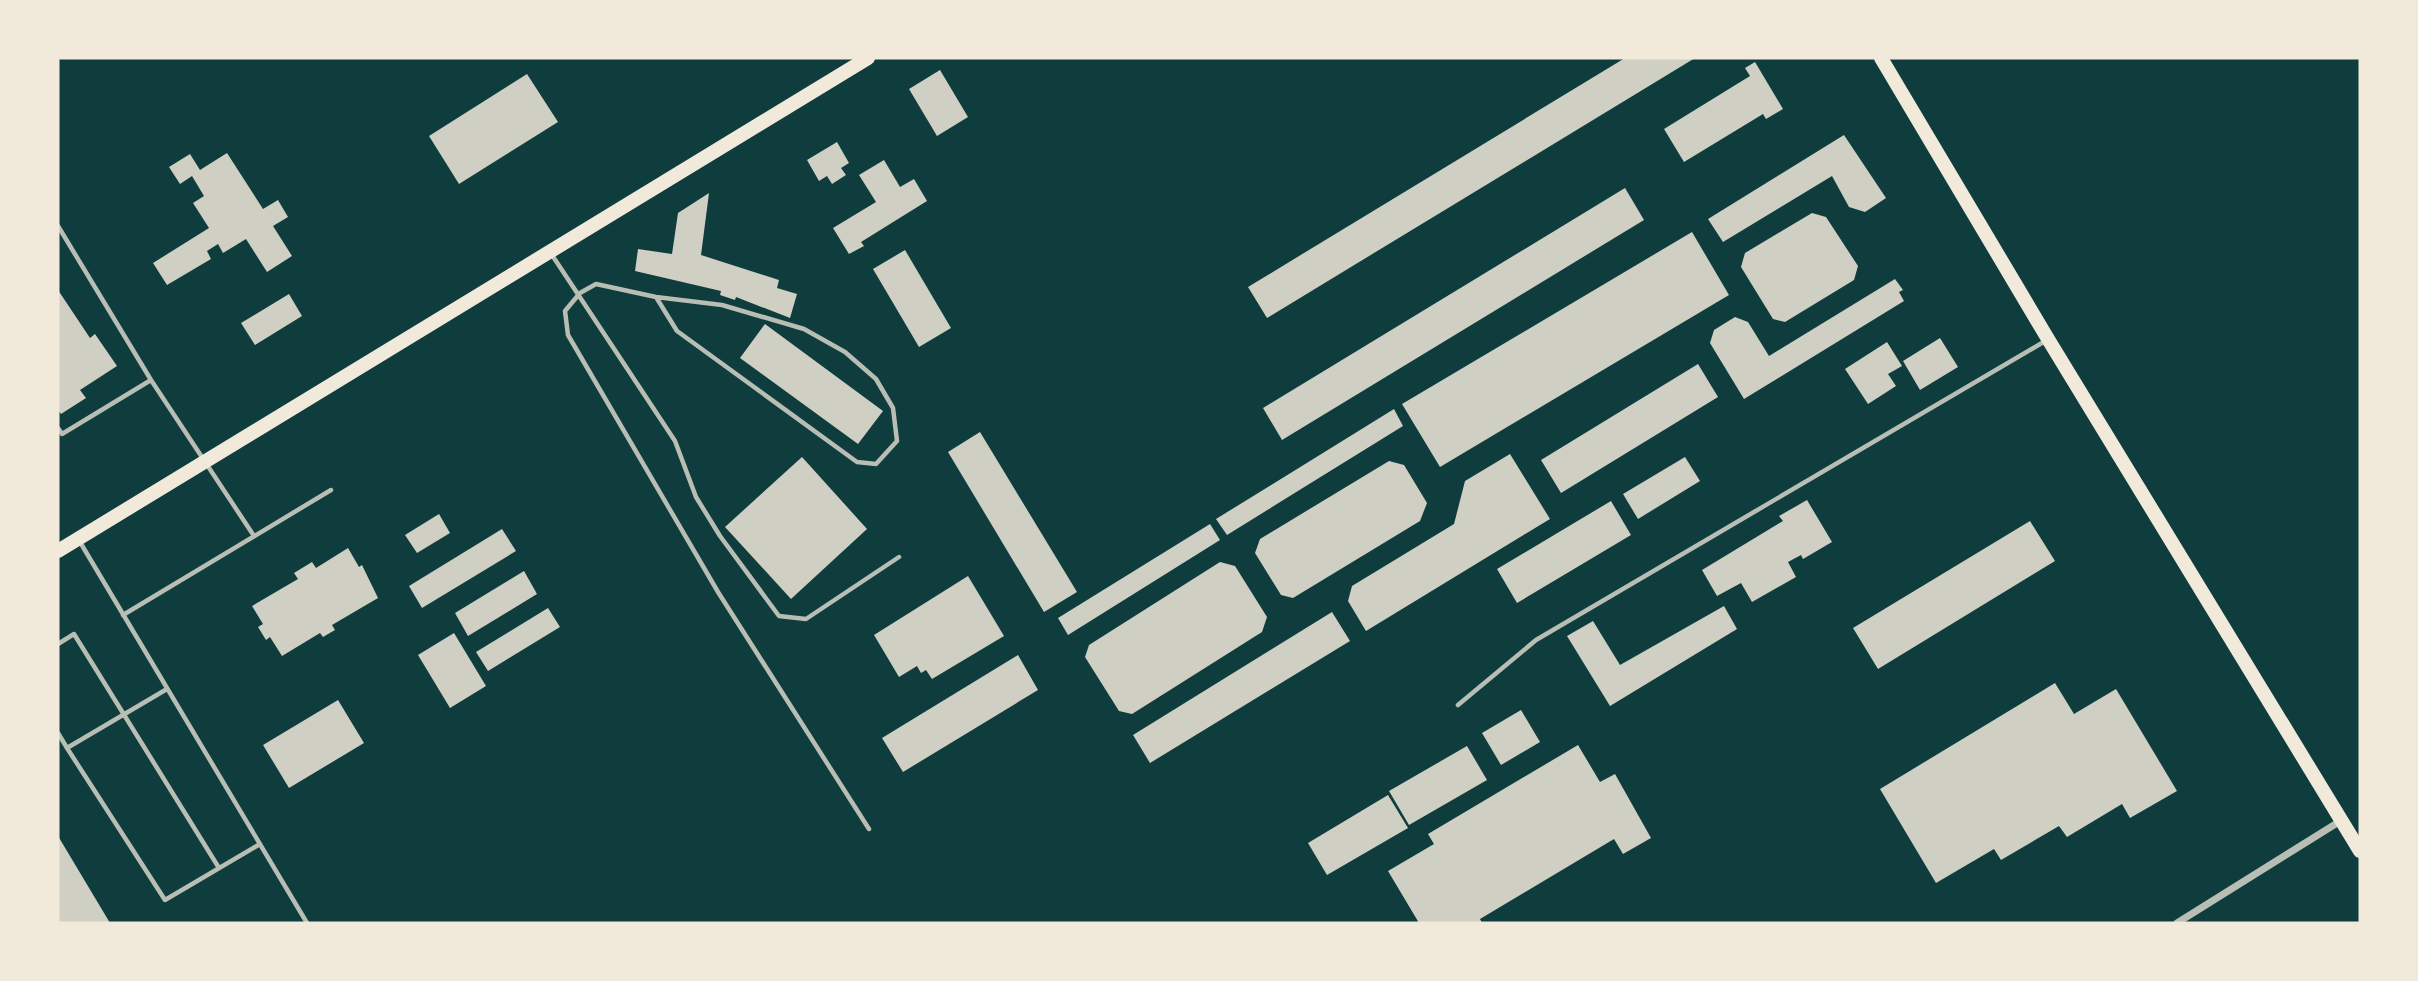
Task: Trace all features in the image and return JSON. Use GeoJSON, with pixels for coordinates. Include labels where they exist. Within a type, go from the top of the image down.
{"type":"FeatureCollection","features":[{"type":"Feature","properties":{"kind":"main road"},"geometry":{"type":"LineString","coordinates":[[58,551],[868,58]]}},
{"type":"Feature","properties":{"kind":"main road"},"geometry":{"type":"LineString","coordinates":[[1881,58],[2048,339],[2360,851]]}},
{"type":"Feature","properties":{"kind":"street"},"geometry":{"type":"LineString","coordinates":[[2177,923],[2342,820]]}},
{"type":"Feature","properties":{"kind":"lane"},"geometry":{"type":"LineString","coordinates":[[58,226],[151,380],[254,536]]}},
{"type":"Feature","properties":{"kind":"lane"},"geometry":{"type":"LineString","coordinates":[[549,252],[580,293],[675,441],[696,498],[779,616],[806,619],[899,557]]}},
{"type":"Feature","properties":{"kind":"lane"},"geometry":{"type":"LineString","coordinates":[[656,297],[677,331],[857,462],[876,464],[897,441],[893,408],[876,379],[845,352],[804,329],[722,304],[656,297],[596,284],[580,293],[565,311],[568,335],[718,592],[870,829]]}},
{"type":"Feature","properties":{"kind":"lane"},"geometry":{"type":"LineString","coordinates":[[1458,705],[1536,640],[2048,339]]}},
{"type":"Feature","properties":{"kind":"lane"},"geometry":{"type":"LineString","coordinates":[[58,428],[61,434],[151,380]]}},
{"type":"Feature","properties":{"kind":"lane"},"geometry":{"type":"LineString","coordinates":[[124,615],[331,490]]}},
{"type":"Feature","properties":{"kind":"lane"},"geometry":{"type":"LineString","coordinates":[[78,539],[307,923]]}},
{"type":"Feature","properties":{"kind":"lane"},"geometry":{"type":"LineString","coordinates":[[58,644],[74,634],[219,868]]}},
{"type":"Feature","properties":{"kind":"lane"},"geometry":{"type":"LineString","coordinates":[[67,748],[167,689]]}},
{"type":"Feature","properties":{"kind":"lane"},"geometry":{"type":"LineString","coordinates":[[58,733],[165,900],[260,844]]}},
{"type":"Feature","properties":{"kind":"building"},"geometry":{"type":"Polygon","coordinates":[[[1625,58],[1695,58],[1267,318],[1248,287],[1625,58]]]}},
{"type":"Feature","properties":{"kind":"building"},"geometry":{"type":"Polygon","coordinates":[[[1755,62],[1783,109],[1766,119],[1763,114],[1684,162],[1664,129],[1750,76],[1745,68],[1755,62]]]}},
{"type":"Feature","properties":{"kind":"building"},"geometry":{"type":"Polygon","coordinates":[[[940,70],[968,117],[937,136],[909,89],[940,70]]]}},
{"type":"Feature","properties":{"kind":"building"},"geometry":{"type":"Polygon","coordinates":[[[527,74],[558,122],[459,184],[429,136],[527,74]]]}},
{"type":"Feature","properties":{"kind":"building"},"geometry":{"type":"Polygon","coordinates":[[[1844,135],[1886,198],[1865,212],[1849,207],[1832,176],[1723,242],[1708,219],[1844,135]]]}},
{"type":"Feature","properties":{"kind":"building"},"geometry":{"type":"Polygon","coordinates":[[[837,142],[849,163],[841,168],[846,175],[832,184],[827,176],[819,181],[807,160],[837,142]]]}},
{"type":"Feature","properties":{"kind":"building"},"geometry":{"type":"Polygon","coordinates":[[[227,153],[263,209],[278,200],[288,217],[273,226],[292,256],[267,272],[246,239],[223,253],[218,244],[207,251],[211,259],[167,285],[153,263],[209,228],[193,203],[204,196],[192,176],[180,184],[169,167],[190,154],[200,170],[227,153]]]}},
{"type":"Feature","properties":{"kind":"building"},"geometry":{"type":"Polygon","coordinates":[[[884,160],[900,187],[914,179],[927,201],[861,242],[864,246],[849,254],[833,228],[876,202],[859,175],[884,160]]]}},
{"type":"Feature","properties":{"kind":"building"},"geometry":{"type":"Polygon","coordinates":[[[1625,188],[1644,220],[1282,440],[1263,408],[1625,188]]]}},
{"type":"Feature","properties":{"kind":"building"},"geometry":{"type":"Polygon","coordinates":[[[709,193],[701,255],[779,280],[777,288],[797,294],[790,318],[736,297],[735,300],[720,295],[721,291],[635,271],[638,249],[672,254],[678,213],[709,193]]]}},
{"type":"Feature","properties":{"kind":"building"},"geometry":{"type":"Polygon","coordinates":[[[1812,213],[1826,217],[1858,266],[1854,280],[1785,322],[1773,319],[1741,267],[1745,253],[1812,213]]]}},
{"type":"Feature","properties":{"kind":"building"},"geometry":{"type":"Polygon","coordinates":[[[1692,232],[1729,295],[1440,467],[1402,404],[1692,232]]]}},
{"type":"Feature","properties":{"kind":"building"},"geometry":{"type":"Polygon","coordinates":[[[905,250],[951,328],[919,347],[873,269],[905,250]]]}},
{"type":"Feature","properties":{"kind":"building"},"geometry":{"type":"Polygon","coordinates":[[[1895,279],[1903,290],[1899,292],[1904,301],[1744,399],[1710,343],[1714,330],[1735,317],[1748,322],[1769,356],[1895,279]]]}},
{"type":"Feature","properties":{"kind":"building"},"geometry":{"type":"Polygon","coordinates":[[[58,290],[90,338],[95,334],[117,366],[80,390],[86,398],[61,414],[58,410],[58,290]]]}},
{"type":"Feature","properties":{"kind":"building"},"geometry":{"type":"Polygon","coordinates":[[[289,294],[302,316],[255,345],[241,323],[289,294]]]}},
{"type":"Feature","properties":{"kind":"building"},"geometry":{"type":"Polygon","coordinates":[[[765,324],[883,411],[858,444],[740,358],[765,324]]]}},
{"type":"Feature","properties":{"kind":"building"},"geometry":{"type":"Polygon","coordinates":[[[1940,338],[1958,367],[1920,390],[1903,361],[1940,338]]]}},
{"type":"Feature","properties":{"kind":"building"},"geometry":{"type":"Polygon","coordinates":[[[1887,342],[1902,366],[1888,374],[1896,386],[1868,404],[1845,369],[1887,342]]]}},
{"type":"Feature","properties":{"kind":"building"},"geometry":{"type":"Polygon","coordinates":[[[1698,364],[1718,397],[1561,493],[1541,460],[1698,364]]]}},
{"type":"Feature","properties":{"kind":"building"},"geometry":{"type":"Polygon","coordinates":[[[1394,409],[1403,426],[1227,535],[1216,519],[1394,409]]]}},
{"type":"Feature","properties":{"kind":"building"},"geometry":{"type":"Polygon","coordinates":[[[980,432],[1077,592],[1044,612],[948,452],[980,432]]]}},
{"type":"Feature","properties":{"kind":"building"},"geometry":{"type":"Polygon","coordinates":[[[1510,454],[1550,519],[1366,631],[1348,601],[1352,586],[1454,524],[1465,481],[1510,454]]]}},
{"type":"Feature","properties":{"kind":"building"},"geometry":{"type":"Polygon","coordinates":[[[802,457],[867,529],[791,599],[725,527],[802,457]]]}},
{"type":"Feature","properties":{"kind":"building"},"geometry":{"type":"Polygon","coordinates":[[[1685,457],[1700,481],[1638,519],[1623,494],[1685,457]]]}},
{"type":"Feature","properties":{"kind":"building"},"geometry":{"type":"Polygon","coordinates":[[[1389,461],[1404,465],[1427,503],[1420,521],[1293,598],[1281,595],[1255,553],[1260,539],[1389,461]]]}},
{"type":"Feature","properties":{"kind":"building"},"geometry":{"type":"Polygon","coordinates":[[[1807,500],[1832,542],[1803,559],[1801,555],[1788,562],[1796,577],[1752,602],[1741,583],[1717,596],[1702,570],[1783,521],[1779,516],[1807,500]]]}},
{"type":"Feature","properties":{"kind":"building"},"geometry":{"type":"Polygon","coordinates":[[[1611,501],[1631,535],[1517,603],[1497,569],[1611,501]]]}},
{"type":"Feature","properties":{"kind":"building"},"geometry":{"type":"Polygon","coordinates":[[[439,514],[450,533],[417,553],[405,535],[439,514]]]}},
{"type":"Feature","properties":{"kind":"building"},"geometry":{"type":"Polygon","coordinates":[[[2030,521],[2055,561],[1878,669],[1853,628],[2030,521]]]}},
{"type":"Feature","properties":{"kind":"building"},"geometry":{"type":"Polygon","coordinates":[[[1210,524],[1220,540],[1068,635],[1058,618],[1210,524]]]}},
{"type":"Feature","properties":{"kind":"building"},"geometry":{"type":"Polygon","coordinates":[[[502,529],[516,551],[422,608],[409,586],[502,529]]]}},
{"type":"Feature","properties":{"kind":"building"},"geometry":{"type":"Polygon","coordinates":[[[348,548],[359,567],[362,565],[378,598],[332,625],[335,630],[323,637],[320,633],[282,656],[270,637],[266,640],[258,627],[263,624],[252,606],[298,579],[294,573],[312,562],[316,568],[348,548]]]}},
{"type":"Feature","properties":{"kind":"building"},"geometry":{"type":"Polygon","coordinates":[[[1220,562],[1235,566],[1267,617],[1262,632],[1132,714],[1119,711],[1085,657],[1089,645],[1220,562]]]}},
{"type":"Feature","properties":{"kind":"building"},"geometry":{"type":"Polygon","coordinates":[[[524,571],[537,594],[468,636],[455,613],[524,571]]]}},
{"type":"Feature","properties":{"kind":"building"},"geometry":{"type":"Polygon","coordinates":[[[968,576],[1004,636],[932,679],[926,670],[921,673],[917,666],[899,677],[874,635],[968,576]]]}},
{"type":"Feature","properties":{"kind":"building"},"geometry":{"type":"Polygon","coordinates":[[[1724,606],[1737,629],[1610,706],[1567,636],[1593,621],[1620,665],[1724,606]]]}},
{"type":"Feature","properties":{"kind":"building"},"geometry":{"type":"Polygon","coordinates":[[[548,608],[560,627],[488,671],[476,652],[548,608]]]}},
{"type":"Feature","properties":{"kind":"building"},"geometry":{"type":"Polygon","coordinates":[[[1332,612],[1350,641],[1150,763],[1133,735],[1332,612]]]}},
{"type":"Feature","properties":{"kind":"building"},"geometry":{"type":"Polygon","coordinates":[[[454,633],[486,686],[450,708],[418,655],[454,633]]]}},
{"type":"Feature","properties":{"kind":"building"},"geometry":{"type":"Polygon","coordinates":[[[1018,655],[1038,690],[903,772],[882,738],[1018,655]]]}},
{"type":"Feature","properties":{"kind":"building"},"geometry":{"type":"Polygon","coordinates":[[[2055,683],[2074,714],[2116,689],[2177,791],[2130,818],[2122,804],[2067,837],[2059,826],[2001,860],[1994,849],[1936,883],[1880,789],[2055,683]]]}},
{"type":"Feature","properties":{"kind":"building"},"geometry":{"type":"Polygon","coordinates":[[[338,700],[364,743],[289,788],[263,745],[338,700]]]}},
{"type":"Feature","properties":{"kind":"building"},"geometry":{"type":"Polygon","coordinates":[[[1521,710],[1540,742],[1501,765],[1482,733],[1521,710]]]}},
{"type":"Feature","properties":{"kind":"building"},"geometry":{"type":"Polygon","coordinates":[[[1578,745],[1600,782],[1615,774],[1651,838],[1623,854],[1614,839],[1480,919],[1482,923],[1419,923],[1388,871],[1434,844],[1428,834],[1578,745]]]}},
{"type":"Feature","properties":{"kind":"building"},"geometry":{"type":"Polygon","coordinates":[[[1467,746],[1487,780],[1409,825],[1389,791],[1467,746]]]}},
{"type":"Feature","properties":{"kind":"building"},"geometry":{"type":"Polygon","coordinates":[[[1388,795],[1408,828],[1327,875],[1308,843],[1388,795]]]}},
{"type":"Feature","properties":{"kind":"building"},"geometry":{"type":"Polygon","coordinates":[[[58,836],[110,923],[58,923],[58,836]]]}}]}
